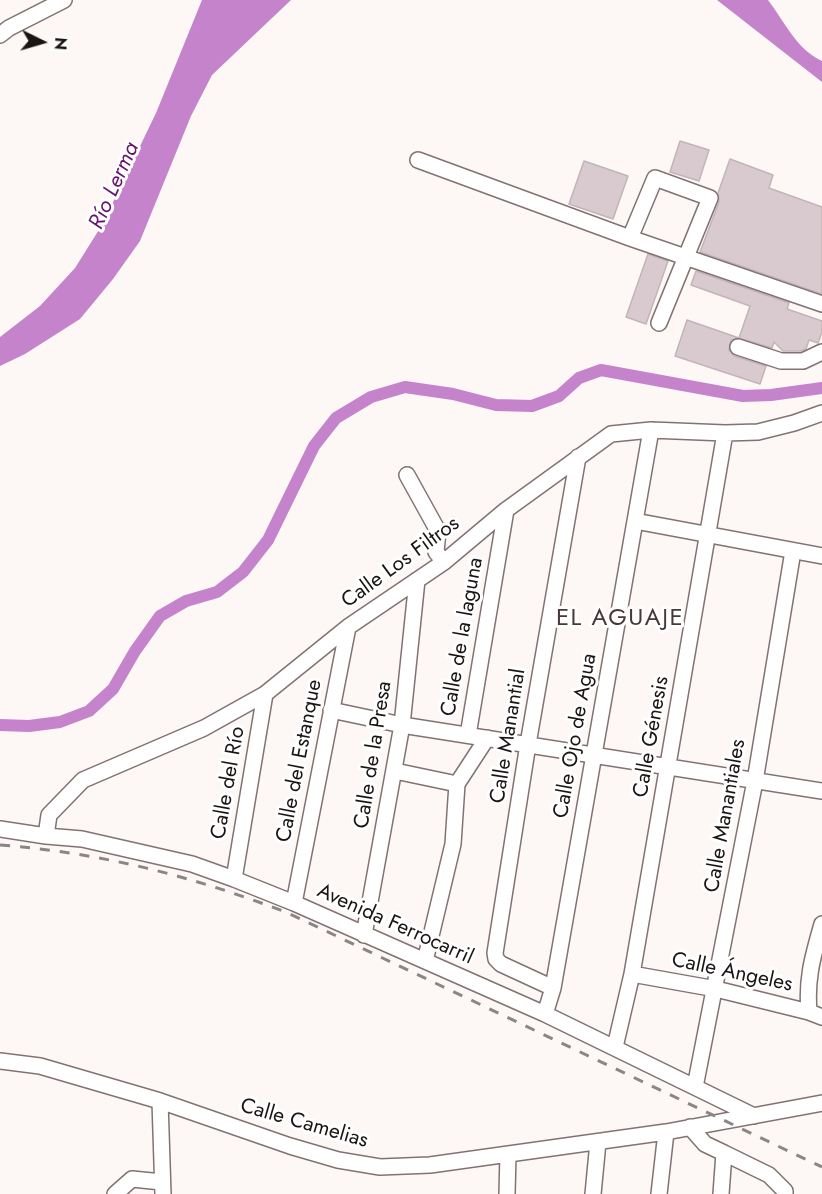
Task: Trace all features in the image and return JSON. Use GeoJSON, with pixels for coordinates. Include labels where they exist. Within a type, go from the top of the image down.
{"type":"FeatureCollection","features":[{"type":"Feature","properties":{"kind":"street"},"geometry":{"type":"LineString","coordinates":[[0,35],[9,28],[64,0]]}},
{"type":"Feature","properties":{"kind":"street"},"geometry":{"type":"LineString","coordinates":[[418,160],[630,238],[822,304]]}},
{"type":"Feature","properties":{"kind":"street"},"geometry":{"type":"LineString","coordinates":[[630,238],[655,178],[710,198],[659,323]]}},
{"type":"Feature","properties":{"kind":"street"},"geometry":{"type":"LineString","coordinates":[[738,347],[781,361],[803,361],[822,352]]}},
{"type":"Feature","properties":{"kind":"street","name":"Calle Los Filtros"},"geometry":{"type":"LineString","coordinates":[[46,836],[49,815],[83,780],[204,728],[265,694],[348,627],[444,561],[506,510],[611,434],[651,430],[758,432],[822,413]]}},
{"type":"Feature","properties":{"kind":"street","name":"Calle Ojo de Agua"},"geometry":{"type":"LineString","coordinates":[[545,1014],[553,988],[651,430]]}},
{"type":"Feature","properties":{"kind":"street","name":"Calle Génesis"},"geometry":{"type":"LineString","coordinates":[[615,1047],[632,974],[725,433]]}},
{"type":"Feature","properties":{"kind":"street","name":"Calle Manantial"},"geometry":{"type":"LineString","coordinates":[[553,988],[501,964],[496,959],[528,744],[578,457]]}},
{"type":"Feature","properties":{"kind":"street"},"geometry":{"type":"LineString","coordinates":[[407,475],[438,531],[436,552],[444,561]]}},
{"type":"Feature","properties":{"kind":"street","name":"Calle de la laguna"},"geometry":{"type":"LineString","coordinates":[[468,735],[506,510]]}},
{"type":"Feature","properties":{"kind":"street"},"geometry":{"type":"LineString","coordinates":[[636,521],[822,556]]}},
{"type":"Feature","properties":{"kind":"street","name":"Calle Manantiales"},"geometry":{"type":"LineString","coordinates":[[695,1087],[755,781],[793,551]]}},
{"type":"Feature","properties":{"kind":"street","name":"Calle de la Presa"},"geometry":{"type":"LineString","coordinates":[[364,935],[402,725],[417,580]]}},
{"type":"Feature","properties":{"kind":"street","name":"Calle del Estanque"},"geometry":{"type":"LineString","coordinates":[[294,903],[348,627]]}},
{"type":"Feature","properties":{"kind":"street","name":"Calle del Río"},"geometry":{"type":"LineString","coordinates":[[234,879],[265,694]]}},
{"type":"Feature","properties":{"kind":"street"},"geometry":{"type":"LineString","coordinates":[[331,710],[402,725],[822,791]]}},
{"type":"Feature","properties":{"kind":"street"},"geometry":{"type":"LineString","coordinates":[[425,961],[453,844],[458,784],[487,738]]}},
{"type":"Feature","properties":{"kind":"street"},"geometry":{"type":"LineString","coordinates":[[394,771],[458,784]]}},
{"type":"Feature","properties":{"kind":"street","name":"Avenida Ferrocarril"},"geometry":{"type":"LineString","coordinates":[[0,829],[82,839],[192,864],[234,879],[294,903],[545,1014],[754,1116]]}},
{"type":"Feature","properties":{"kind":"street"},"geometry":{"type":"LineString","coordinates":[[816,1014],[808,996],[809,967],[822,924]]}},
{"type":"Feature","properties":{"kind":"street","name":"Calle Ángeles"},"geometry":{"type":"LineString","coordinates":[[632,974],[716,989],[816,1014]]}},
{"type":"Feature","properties":{"kind":"street","name":"Calle Camelias"},"geometry":{"type":"LineString","coordinates":[[0,1061],[40,1066],[160,1101],[290,1146],[348,1162],[380,1167],[430,1164],[598,1142],[666,1132],[822,1103]]}},
{"type":"Feature","properties":{"kind":"street"},"geometry":{"type":"LineString","coordinates":[[115,1194],[132,1179],[163,1188],[160,1101]]}},
{"type":"Feature","properties":{"kind":"street"},"geometry":{"type":"LineString","coordinates":[[690,1127],[705,1144],[769,1174],[785,1193]]}},
{"type":"Feature","properties":{"kind":"street"},"geometry":{"type":"LineString","coordinates":[[659,1194],[666,1132]]}},
{"type":"Feature","properties":{"kind":"street"},"geometry":{"type":"LineString","coordinates":[[593,1194],[598,1142]]}},
{"type":"Feature","properties":{"kind":"street"},"geometry":{"type":"LineString","coordinates":[[721,1194],[724,1153]]}},
{"type":"Feature","properties":{"kind":"street"},"geometry":{"type":"LineString","coordinates":[[507,1194],[508,1154]]}},
{"type":"Feature","properties":{"kind":"shaded area"},"geometry":{"type":"Polygon","coordinates":[[[202,0],[291,0],[212,75],[191,116],[140,241],[113,279],[80,319],[25,354],[0,366],[0,337],[40,306],[75,268],[102,225],[156,113],[202,0]]]}},
{"type":"Feature","properties":{"kind":"shaded area"},"geometry":{"type":"Polygon","coordinates":[[[717,0],[768,0],[805,50],[822,61],[822,82],[717,0]]]}},
{"type":"Feature","properties":{"kind":"building"},"geometry":{"type":"Polygon","coordinates":[[[680,141],[709,150],[699,181],[670,172],[680,141]]]}},
{"type":"Feature","properties":{"kind":"building"},"geometry":{"type":"Polygon","coordinates":[[[730,159],[773,175],[769,188],[822,207],[822,294],[700,252],[719,202],[718,193],[730,159]]]}},
{"type":"Feature","properties":{"kind":"building"},"geometry":{"type":"Polygon","coordinates":[[[584,161],[628,176],[613,219],[569,204],[584,161]]]}},
{"type":"Feature","properties":{"kind":"building"},"geometry":{"type":"Polygon","coordinates":[[[648,254],[668,261],[646,324],[626,317],[648,254]]]}},
{"type":"Feature","properties":{"kind":"building"},"geometry":{"type":"Polygon","coordinates":[[[696,271],[789,303],[787,309],[822,321],[822,332],[818,343],[809,340],[806,349],[783,351],[774,342],[772,348],[739,338],[750,306],[691,285],[696,271]]]}},
{"type":"Feature","properties":{"kind":"building"},"geometry":{"type":"Polygon","coordinates":[[[687,320],[739,338],[731,340],[729,350],[734,356],[766,366],[760,384],[675,356],[687,320]]]}},
{"type":"Feature","properties":{"kind":"waterway"},"geometry":{"type":"LineString","coordinates":[[0,725],[29,726],[60,722],[89,711],[113,689],[135,651],[160,616],[186,601],[217,592],[243,572],[268,540],[314,446],[336,418],[371,397],[405,387],[453,394],[496,405],[532,406],[559,396],[579,378],[601,370],[743,396],[771,395],[822,388]]}},
{"type":"Feature","properties":{"kind":"railway"},"geometry":{"type":"LineString","coordinates":[[0,845],[75,854],[147,868],[217,888],[288,913],[822,1167]]}},
{"type":"Feature","properties":{"kind":"district","name":"EL AGUAJE"},"geometry":{"type":"Point","coordinates":[620,619]}},
{"type":"Feature","properties":{"kind":"water label","name":"Río Lerma"},"geometry":{"type":"Point","coordinates":[115,186]}}]}
